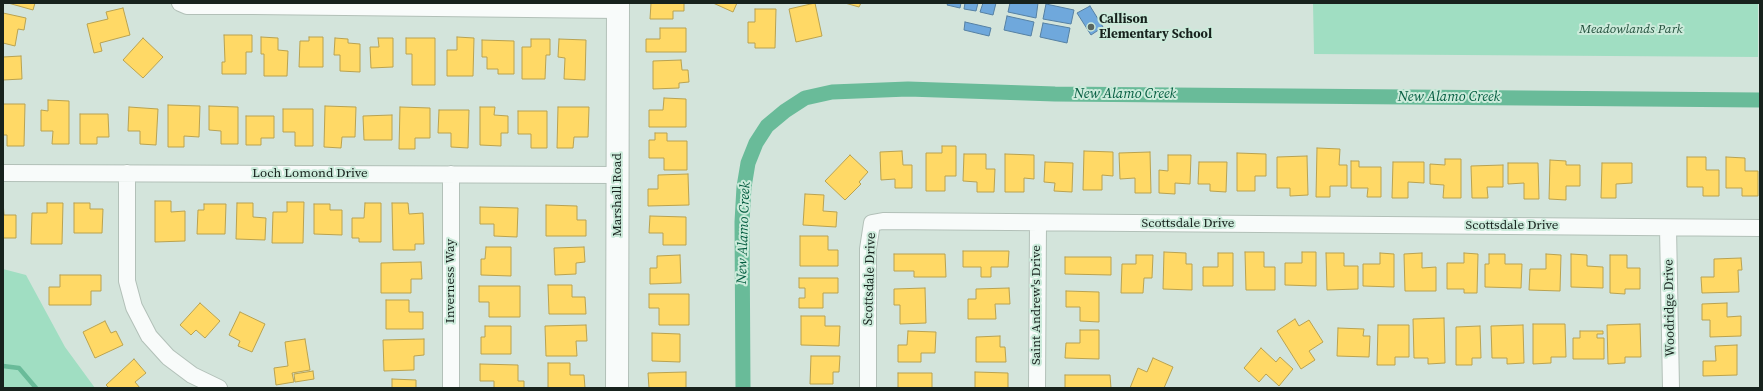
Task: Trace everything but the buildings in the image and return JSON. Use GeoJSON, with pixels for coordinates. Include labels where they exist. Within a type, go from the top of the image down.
{"type":"FeatureCollection","features":[{"type":"Feature","properties":{"kind":"street"},"geometry":{"type":"LineString","coordinates":[[180,3],[187,6],[618,7]]}},
{"type":"Feature","properties":{"kind":"street","name":"Marshall Road"},"geometry":{"type":"LineString","coordinates":[[618,7],[618,388]]}},
{"type":"Feature","properties":{"kind":"street","name":"Loch Lomond Drive"},"geometry":{"type":"LineString","coordinates":[[3,172],[618,175]]}},
{"type":"Feature","properties":{"kind":"street"},"geometry":{"type":"LineString","coordinates":[[126,172],[127,281],[134,306],[149,336],[168,357],[192,375],[218,388]]}},
{"type":"Feature","properties":{"kind":"street","name":"Inverness Way"},"geometry":{"type":"LineString","coordinates":[[451,388],[452,174]]}},
{"type":"Feature","properties":{"kind":"street","name":"Scottsdale Drive"},"geometry":{"type":"LineString","coordinates":[[868,388],[868,249],[872,223],[883,221],[1760,228]]}},
{"type":"Feature","properties":{"kind":"street","name":"Saint Andrew's Drive"},"geometry":{"type":"LineString","coordinates":[[1037,388],[1038,223]]}},
{"type":"Feature","properties":{"kind":"street","name":"Woodridge Drive"},"geometry":{"type":"LineString","coordinates":[[1668,228],[1671,388]]}},
{"type":"Feature","properties":{"kind":"green space","name":"Meadowlands Park"},"geometry":{"type":"Polygon","coordinates":[[[1313,3],[1758,3],[1758,57],[1314,54],[1313,3]]]}},
{"type":"Feature","properties":{"kind":"green space"},"geometry":{"type":"Polygon","coordinates":[[[3,269],[26,275],[65,347],[95,388],[3,388],[3,269]]]}},
{"type":"Feature","properties":{"kind":"waterway","name":"New Alamo Creek"},"geometry":{"type":"LineString","coordinates":[[743,388],[742,222],[744,187],[748,163],[756,143],[767,126],[785,111],[805,98],[832,92],[908,89],[1055,94],[1760,100]]}},
{"type":"Feature","properties":{"kind":"waterway"},"geometry":{"type":"LineString","coordinates":[[3,366],[19,368],[36,388]]}},
{"type":"Feature","properties":{"kind":"place","name":"Callison Elementary School"},"geometry":{"type":"Point","coordinates":[1091,27]}}]}
